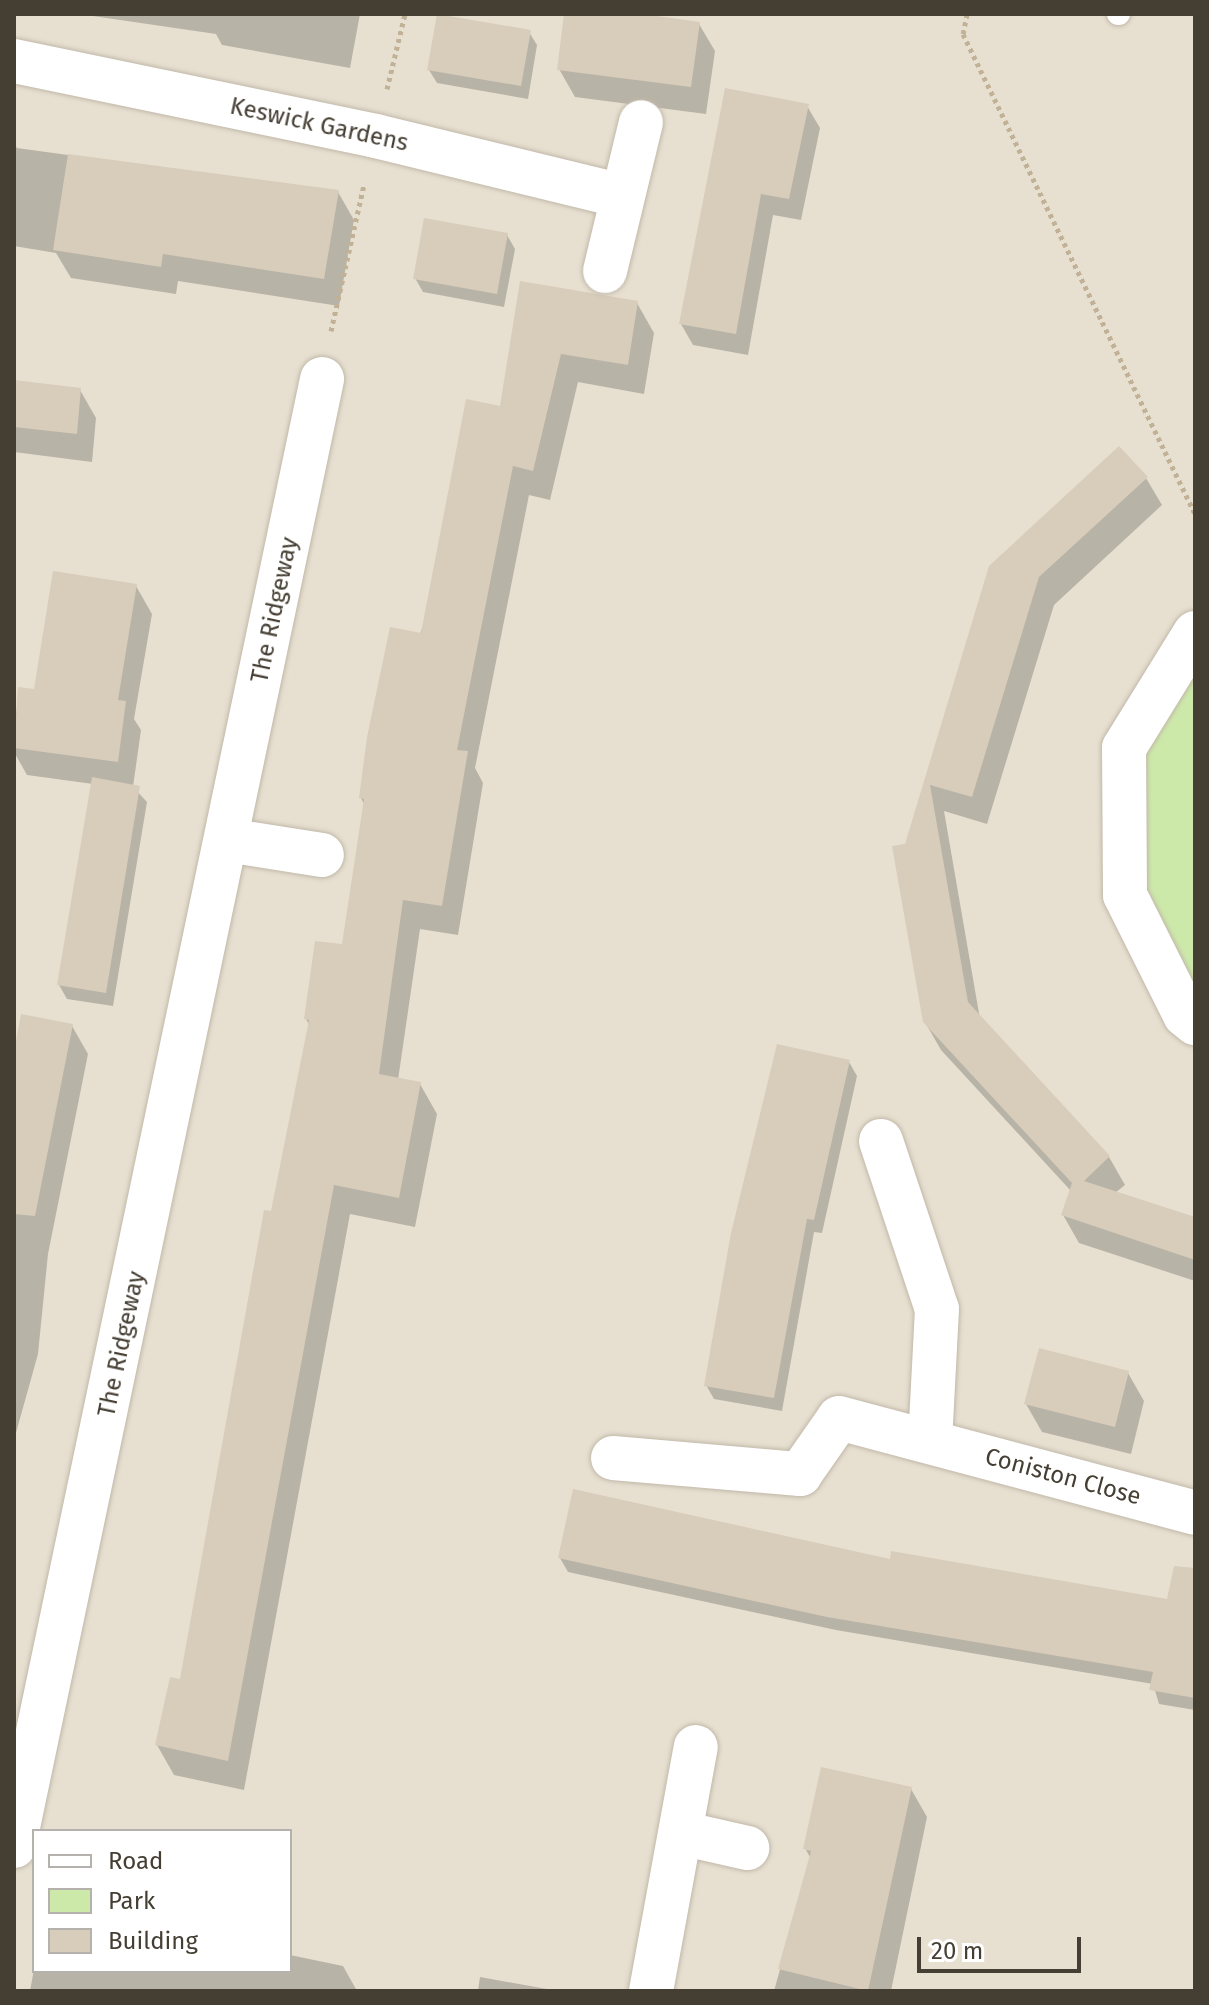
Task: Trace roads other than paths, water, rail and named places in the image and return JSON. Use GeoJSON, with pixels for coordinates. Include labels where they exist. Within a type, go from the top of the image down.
{"type":"FeatureCollection","features":[{"type":"Feature","properties":{"kind":"street","name":"Keswick Gardens"},"geometry":{"type":"LineString","coordinates":[[14,61],[376,136],[622,196]]}},
{"type":"Feature","properties":{"kind":"street"},"geometry":{"type":"LineString","coordinates":[[605,271],[641,122]]}},
{"type":"Feature","properties":{"kind":"street","name":"The Ridgeway"},"geometry":{"type":"LineString","coordinates":[[14,1846],[322,379]]}},
{"type":"Feature","properties":{"kind":"street"},"geometry":{"type":"LineString","coordinates":[[1195,633],[1124,748],[1124,762],[1125,895],[1185,1015],[1195,1023]]}},
{"type":"Feature","properties":{"kind":"street"},"geometry":{"type":"LineString","coordinates":[[227,840],[322,855]]}},
{"type":"Feature","properties":{"kind":"street"},"geometry":{"type":"LineString","coordinates":[[881,1141],[937,1309],[930,1441]]}},
{"type":"Feature","properties":{"kind":"street","name":"Coniston Close"},"geometry":{"type":"LineString","coordinates":[[613,1458],[800,1474],[839,1418],[1195,1513]]}},
{"type":"Feature","properties":{"kind":"street"},"geometry":{"type":"LineString","coordinates":[[651,1991],[696,1747]]}},
{"type":"Feature","properties":{"kind":"street"},"geometry":{"type":"LineString","coordinates":[[681,1833],[747,1848]]}}]}
